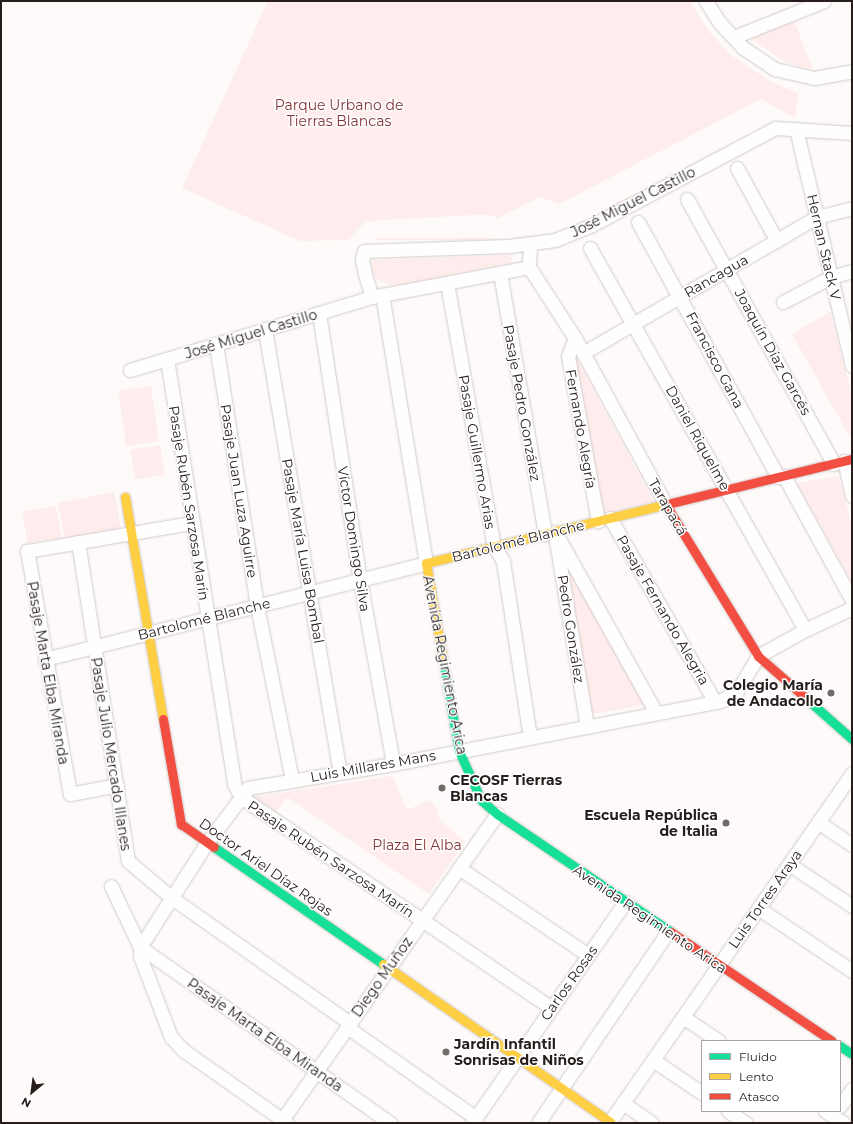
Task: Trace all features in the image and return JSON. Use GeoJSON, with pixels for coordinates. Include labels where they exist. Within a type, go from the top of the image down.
{"type":"FeatureCollection","features":[{"type":"Feature","properties":{"kind":"street"},"geometry":{"type":"LineString","coordinates":[[706,1],[719,22],[734,38],[763,64],[788,74],[821,78],[852,72]]}},
{"type":"Feature","properties":{"kind":"street"},"geometry":{"type":"LineString","coordinates":[[734,38],[824,1]]}},
{"type":"Feature","properties":{"kind":"street","name":"José Miguel Castillo"},"geometry":{"type":"LineString","coordinates":[[377,296],[364,274],[362,260],[364,251],[530,245],[580,231],[775,128],[852,133]]}},
{"type":"Feature","properties":{"kind":"street","name":"Hernan Stack V"},"geometry":{"type":"LineString","coordinates":[[796,129],[831,276],[848,333],[852,365]]}},
{"type":"Feature","properties":{"kind":"street"},"geometry":{"type":"LineString","coordinates":[[737,168],[777,241]]}},
{"type":"Feature","properties":{"kind":"street","name":"Joaquín Díaz Garcés"},"geometry":{"type":"LineString","coordinates":[[687,199],[843,462],[852,496]]}},
{"type":"Feature","properties":{"kind":"street","name":"Rancagua"},"geometry":{"type":"LineString","coordinates":[[583,353],[817,217],[852,208]]}},
{"type":"Feature","properties":{"kind":"street","name":"Francisco Gana"},"geometry":{"type":"LineString","coordinates":[[638,222],[852,600]]}},
{"type":"Feature","properties":{"kind":"street"},"geometry":{"type":"LineString","coordinates":[[529,267],[530,245]]}},
{"type":"Feature","properties":{"kind":"street","name":"Daniel Riquelme"},"geometry":{"type":"LineString","coordinates":[[590,248],[805,630]]}},
{"type":"Feature","properties":{"kind":"street","name":"José Miguel Castillo"},"geometry":{"type":"LineString","coordinates":[[130,370],[377,296],[529,267]]}},
{"type":"Feature","properties":{"kind":"street","name":"Tarapacá"},"geometry":{"type":"LineString","coordinates":[[529,267],[575,338],[666,505],[758,656],[852,739]]}},
{"type":"Feature","properties":{"kind":"street"},"geometry":{"type":"LineString","coordinates":[[784,302],[831,276],[852,271]]}},
{"type":"Feature","properties":{"kind":"street","name":"Pasaje Pedro González"},"geometry":{"type":"LineString","coordinates":[[500,273],[550,533],[656,713]]}},
{"type":"Feature","properties":{"kind":"street","name":"Pasaje Guillermo Arias"},"geometry":{"type":"LineString","coordinates":[[446,283],[494,546],[503,561],[530,737]]}},
{"type":"Feature","properties":{"kind":"street","name":"Avenida Regimiento Arica"},"geometry":{"type":"LineString","coordinates":[[377,296],[459,751],[481,800],[497,814],[668,932],[830,1040]]}},
{"type":"Feature","properties":{"kind":"street","name":"Víctor Domingo Silva"},"geometry":{"type":"LineString","coordinates":[[319,313],[360,580],[393,764]]}},
{"type":"Feature","properties":{"kind":"street","name":"Pasaje María Luisa Bombal"},"geometry":{"type":"LineString","coordinates":[[265,330],[340,772]]}},
{"type":"Feature","properties":{"kind":"street","name":"Fernando Alegría"},"geometry":{"type":"LineString","coordinates":[[575,338],[568,356],[604,520]]}},
{"type":"Feature","properties":{"kind":"street","name":"Pasaje Juan Luza Aguirre"},"geometry":{"type":"LineString","coordinates":[[216,344],[257,606],[292,779]]}},
{"type":"Feature","properties":{"kind":"street","name":"Pasaje Rubén Sarzosa Marín"},"geometry":{"type":"LineString","coordinates":[[167,359],[191,523],[234,784],[241,797],[552,1008]]}},
{"type":"Feature","properties":{"kind":"street","name":"Bartolomé Blanche"},"geometry":{"type":"LineString","coordinates":[[45,659],[494,546],[843,462]]}},
{"type":"Feature","properties":{"kind":"street","name":"Doctor Ariel Díaz Rojas"},"geometry":{"type":"LineString","coordinates":[[125,497],[150,633],[181,824],[206,844],[562,1088],[609,1122]]}},
{"type":"Feature","properties":{"kind":"street","name":"Pasaje Fernando Alegria"},"geometry":{"type":"LineString","coordinates":[[604,520],[715,702]]}},
{"type":"Feature","properties":{"kind":"street"},"geometry":{"type":"LineString","coordinates":[[78,542],[191,523]]}},
{"type":"Feature","properties":{"kind":"street","name":"Pedro González"},"geometry":{"type":"LineString","coordinates":[[550,533],[587,726]]}},
{"type":"Feature","properties":{"kind":"street","name":"Pasaje Marta Elba Miranda"},"geometry":{"type":"LineString","coordinates":[[78,542],[27,551],[70,794],[117,785]]}},
{"type":"Feature","properties":{"kind":"street","name":"Pasaje Julio Mercado Illanes"},"geometry":{"type":"LineString","coordinates":[[78,542],[128,861],[172,898],[348,1025],[474,1120]]}},
{"type":"Feature","properties":{"kind":"street"},"geometry":{"type":"LineString","coordinates":[[758,656],[805,630],[852,608]]}},
{"type":"Feature","properties":{"kind":"street","name":"Luis Millares Mans"},"geometry":{"type":"LineString","coordinates":[[140,947],[206,844],[248,788],[292,779],[393,764],[715,702],[725,699],[737,691],[758,656]]}},
{"type":"Feature","properties":{"kind":"street","name":"Luis Torres Araya"},"geometry":{"type":"LineString","coordinates":[[609,1122],[852,773]]}},
{"type":"Feature","properties":{"kind":"street","name":"Diego Muñoz"},"geometry":{"type":"LineString","coordinates":[[284,1121],[348,1025],[497,814]]}},
{"type":"Feature","properties":{"kind":"street"},"geometry":{"type":"LineString","coordinates":[[818,822],[852,845]]}},
{"type":"Feature","properties":{"kind":"street"},"geometry":{"type":"LineString","coordinates":[[789,864],[852,906]]}},
{"type":"Feature","properties":{"kind":"street"},"geometry":{"type":"LineString","coordinates":[[459,868],[588,955]]}},
{"type":"Feature","properties":{"kind":"street"},"geometry":{"type":"LineString","coordinates":[[111,886],[140,947],[140,956],[163,1022],[176,1044],[284,1121]]}},
{"type":"Feature","properties":{"kind":"street","name":"Carlos Rosas"},"geometry":{"type":"LineString","coordinates":[[474,1120],[625,902]]}},
{"type":"Feature","properties":{"kind":"street"},"geometry":{"type":"LineString","coordinates":[[758,908],[852,971]]}},
{"type":"Feature","properties":{"kind":"street"},"geometry":{"type":"LineString","coordinates":[[538,1123],[668,932]]}},
{"type":"Feature","properties":{"kind":"street","name":"Pasaje Marta Elba Miranda"},"geometry":{"type":"LineString","coordinates":[[140,947],[390,1123]]}},
{"type":"Feature","properties":{"kind":"street"},"geometry":{"type":"LineString","coordinates":[[683,1017],[718,1040]]}},
{"type":"Feature","properties":{"kind":"street"},"geometry":{"type":"LineString","coordinates":[[841,1047],[852,1054]]}},
{"type":"Feature","properties":{"kind":"street"},"geometry":{"type":"LineString","coordinates":[[653,1060],[701,1092]]}},
{"type":"Feature","properties":{"kind":"street"},"geometry":{"type":"LineString","coordinates":[[841,1106],[852,1089]]}},
{"type":"Feature","properties":{"kind":"street"},"geometry":{"type":"LineString","coordinates":[[623,1103],[652,1123]]}},
{"type":"Feature","properties":{"kind":"street"},"geometry":{"type":"LineString","coordinates":[[730,1112],[746,1123]]}},
{"type":"Feature","properties":{"kind":"green space","name":"Parque Urbano de Tierras Blancas"},"geometry":{"type":"Polygon","coordinates":[[[268,1],[690,1],[711,34],[732,56],[770,81],[798,93],[795,118],[761,99],[559,204],[540,197],[498,218],[489,215],[473,215],[366,221],[348,240],[300,241],[182,188],[268,1]]]}},
{"type":"Feature","properties":{"kind":"green space"},"geometry":{"type":"Polygon","coordinates":[[[793,19],[813,69],[793,65],[778,58],[749,37],[793,19]]]}},
{"type":"Feature","properties":{"kind":"green space"},"geometry":{"type":"Polygon","coordinates":[[[761,128],[612,208],[611,207],[611,206],[761,128]]]}},
{"type":"Feature","properties":{"kind":"green space"},"geometry":{"type":"Polygon","coordinates":[[[376,238],[492,238],[492,240],[376,240],[376,238]]]}},
{"type":"Feature","properties":{"kind":"green space"},"geometry":{"type":"Polygon","coordinates":[[[509,255],[513,259],[509,263],[402,285],[386,284],[380,281],[375,277],[371,264],[374,260],[509,255]]]}},
{"type":"Feature","properties":{"kind":"green space"},"geometry":{"type":"Polygon","coordinates":[[[830,312],[852,396],[852,441],[792,334],[830,312]]]}},
{"type":"Feature","properties":{"kind":"green space"},"geometry":{"type":"Polygon","coordinates":[[[575,355],[654,502],[603,515],[574,361],[575,355]]]}},
{"type":"Feature","properties":{"kind":"green space"},"geometry":{"type":"Polygon","coordinates":[[[151,386],[159,441],[126,446],[118,391],[151,386]]]}},
{"type":"Feature","properties":{"kind":"green space"},"geometry":{"type":"Polygon","coordinates":[[[160,445],[165,475],[135,479],[130,450],[160,445]]]}},
{"type":"Feature","properties":{"kind":"green space"},"geometry":{"type":"Polygon","coordinates":[[[838,476],[852,525],[852,583],[797,483],[838,476]]]}},
{"type":"Feature","properties":{"kind":"green space"},"geometry":{"type":"Polygon","coordinates":[[[114,492],[121,528],[65,539],[58,503],[114,492]]]}},
{"type":"Feature","properties":{"kind":"green space"},"geometry":{"type":"Polygon","coordinates":[[[56,506],[61,538],[27,543],[22,511],[56,506]]]}},
{"type":"Feature","properties":{"kind":"green space"},"geometry":{"type":"Polygon","coordinates":[[[560,551],[646,704],[590,715],[560,551]]]}},
{"type":"Feature","properties":{"kind":"green space","name":"Plaza El Alba"},"geometry":{"type":"Polygon","coordinates":[[[392,776],[407,810],[430,800],[438,810],[439,819],[465,842],[429,894],[287,797],[274,815],[248,798],[392,776]]]}},
{"type":"Feature","properties":{"kind":"traffic: fast"},"geometry":{"type":"LineString","coordinates":[[443,661],[459,751],[481,800],[497,814],[671,932]]}},
{"type":"Feature","properties":{"kind":"traffic: fast"},"geometry":{"type":"LineString","coordinates":[[808,700],[852,739]]}},
{"type":"Feature","properties":{"kind":"traffic: fast"},"geometry":{"type":"LineString","coordinates":[[214,847],[383,964]]}},
{"type":"Feature","properties":{"kind":"traffic: fast"},"geometry":{"type":"LineString","coordinates":[[841,1047],[852,1054]]}},
{"type":"Feature","properties":{"kind":"traffic: slow"},"geometry":{"type":"LineString","coordinates":[[125,497],[163,719]]}},
{"type":"Feature","properties":{"kind":"traffic: slow"},"geometry":{"type":"LineString","coordinates":[[443,661],[426,563],[667,504]]}},
{"type":"Feature","properties":{"kind":"traffic: slow"},"geometry":{"type":"LineString","coordinates":[[383,964],[610,1122]]}},
{"type":"Feature","properties":{"kind":"traffic: jam"},"geometry":{"type":"LineString","coordinates":[[667,504],[852,459]]}},
{"type":"Feature","properties":{"kind":"traffic: jam"},"geometry":{"type":"LineString","coordinates":[[666,505],[758,656],[808,700]]}},
{"type":"Feature","properties":{"kind":"traffic: jam"},"geometry":{"type":"LineString","coordinates":[[163,719],[181,824],[214,847]]}},
{"type":"Feature","properties":{"kind":"traffic: jam"},"geometry":{"type":"LineString","coordinates":[[671,932],[831,1040]]}},
{"type":"Feature","properties":{"kind":"place","name":"Colegio María de Andacollo"},"geometry":{"type":"Point","coordinates":[831,693]}},
{"type":"Feature","properties":{"kind":"place","name":"CECOSF Tierras Blancas"},"geometry":{"type":"Point","coordinates":[442,788]}},
{"type":"Feature","properties":{"kind":"place","name":"Escuela República de Italia"},"geometry":{"type":"Point","coordinates":[726,823]}},
{"type":"Feature","properties":{"kind":"place","name":"Jardín Infantil Sonrisas de Niños"},"geometry":{"type":"Point","coordinates":[446,1052]}}]}
